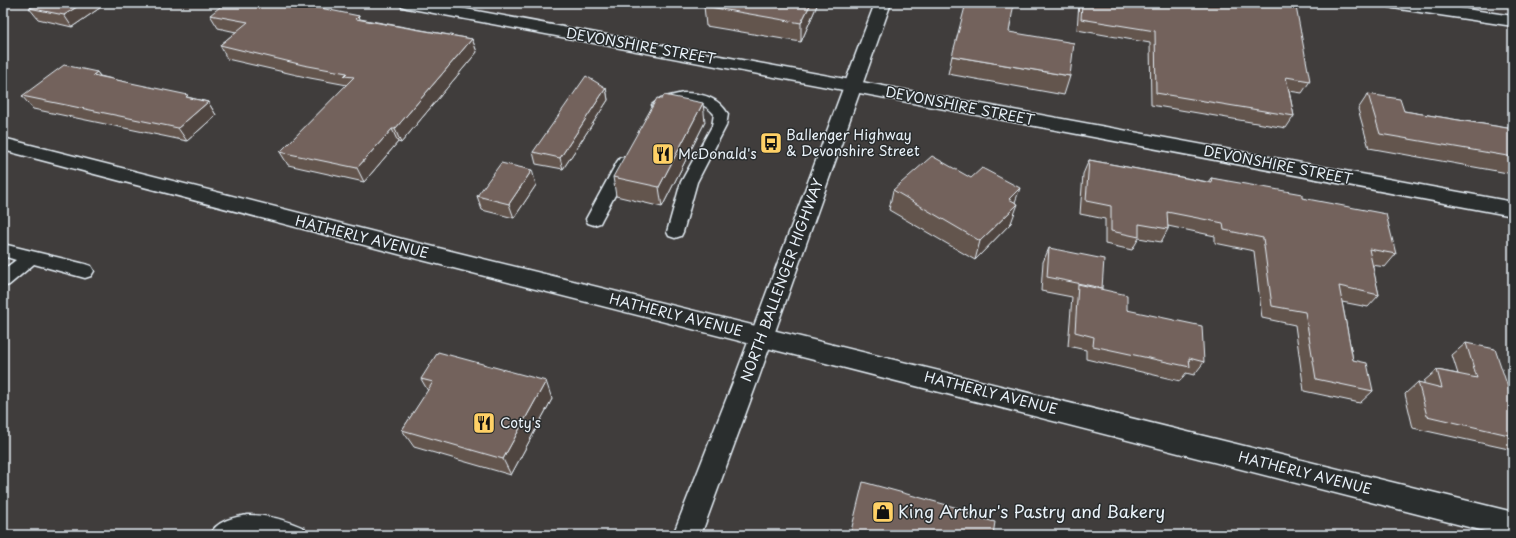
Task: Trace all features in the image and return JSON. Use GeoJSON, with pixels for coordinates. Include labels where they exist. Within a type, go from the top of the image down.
{"type":"FeatureCollection","features":[{"type":"Feature","properties":{"kind":"street","name":"DEVONSHIRE STREET"},"geometry":{"type":"LineString","coordinates":[[407,3],[1513,209]]}},
{"type":"Feature","properties":{"kind":"street","name":"NORTH BALLENGER HIGHWAY"},"geometry":{"type":"LineString","coordinates":[[687,535],[762,336],[883,3]]}},
{"type":"Feature","properties":{"kind":"street"},"geometry":{"type":"LineString","coordinates":[[1392,3],[1513,21]]}},
{"type":"Feature","properties":{"kind":"street","name":"HATHERLY AVENUE"},"geometry":{"type":"LineString","coordinates":[[3,144],[406,248],[1513,525]]}},
{"type":"Feature","properties":{"kind":"lane"},"geometry":{"type":"LineString","coordinates":[[653,114],[658,105],[666,100],[687,98],[712,103],[717,107],[721,114],[719,126],[689,182],[675,232]]}},
{"type":"Feature","properties":{"kind":"lane"},"geometry":{"type":"LineString","coordinates":[[594,219],[633,148]]}},
{"type":"Feature","properties":{"kind":"lane"},"geometry":{"type":"LineString","coordinates":[[3,250],[85,271]]}},
{"type":"Feature","properties":{"kind":"lane"},"geometry":{"type":"LineString","coordinates":[[3,280],[31,257]]}},
{"type":"Feature","properties":{"kind":"lane"},"geometry":{"type":"LineString","coordinates":[[221,535],[231,528],[244,524],[266,527],[296,535]]}},
{"type":"Feature","properties":{"kind":"building"},"geometry":{"type":"Polygon","coordinates":[[[37,3],[83,3],[64,15],[29,8],[37,3]]]}},
{"type":"Feature","properties":{"kind":"building"},"geometry":{"type":"Polygon","coordinates":[[[225,3],[296,3],[359,16],[356,19],[472,39],[395,129],[392,129],[357,168],[280,152],[354,77],[344,76],[347,73],[303,65],[220,45],[248,22],[210,15],[225,3]]]}},
{"type":"Feature","properties":{"kind":"building"},"geometry":{"type":"Polygon","coordinates":[[[707,3],[811,3],[801,23],[704,6],[707,3]]]}},
{"type":"Feature","properties":{"kind":"building"},"geometry":{"type":"Polygon","coordinates":[[[966,3],[1014,3],[1009,32],[1074,43],[1070,76],[952,56],[966,3]]]}},
{"type":"Feature","properties":{"kind":"building"},"geometry":{"type":"Polygon","coordinates":[[[1082,3],[1267,3],[1296,7],[1310,81],[1286,77],[1294,116],[1156,93],[1155,31],[1081,19],[1082,3]]]}},
{"type":"Feature","properties":{"kind":"building"},"geometry":{"type":"Polygon","coordinates":[[[64,65],[97,72],[93,75],[188,95],[186,97],[208,102],[178,128],[22,96],[64,65]]]}},
{"type":"Feature","properties":{"kind":"building"},"geometry":{"type":"Polygon","coordinates":[[[586,76],[606,88],[560,158],[533,152],[586,76]]]}},
{"type":"Feature","properties":{"kind":"building"},"geometry":{"type":"Polygon","coordinates":[[[1368,94],[1400,99],[1404,111],[1513,129],[1513,157],[1380,134],[1368,94]]]}},
{"type":"Feature","properties":{"kind":"building"},"geometry":{"type":"Polygon","coordinates":[[[664,95],[703,103],[659,187],[613,177],[657,98],[662,99],[664,95]]]}},
{"type":"Feature","properties":{"kind":"building"},"geometry":{"type":"Polygon","coordinates":[[[932,156],[971,178],[982,168],[1020,188],[1009,199],[1018,204],[980,241],[893,190],[932,156]]]}},
{"type":"Feature","properties":{"kind":"building"},"geometry":{"type":"Polygon","coordinates":[[[1089,160],[1212,183],[1211,178],[1302,194],[1302,198],[1386,214],[1396,254],[1369,249],[1379,295],[1339,286],[1353,360],[1367,363],[1373,391],[1316,379],[1305,312],[1272,306],[1263,238],[1224,230],[1223,223],[1167,212],[1168,229],[1139,224],[1139,237],[1111,231],[1111,206],[1086,201],[1089,160]]]}},
{"type":"Feature","properties":{"kind":"building"},"geometry":{"type":"Polygon","coordinates":[[[501,163],[532,170],[509,204],[477,196],[501,163]]]}},
{"type":"Feature","properties":{"kind":"building"},"geometry":{"type":"Polygon","coordinates":[[[1049,248],[1104,259],[1102,288],[1047,277],[1049,248]]]}},
{"type":"Feature","properties":{"kind":"building"},"geometry":{"type":"Polygon","coordinates":[[[1078,284],[1127,295],[1127,310],[1202,326],[1204,362],[1189,358],[1190,367],[1093,346],[1094,337],[1075,332],[1078,284]]]}},
{"type":"Feature","properties":{"kind":"building"},"geometry":{"type":"Polygon","coordinates":[[[1466,343],[1495,349],[1513,402],[1513,436],[1427,416],[1418,382],[1442,388],[1437,370],[1477,378],[1466,343]]]}},
{"type":"Feature","properties":{"kind":"building","name":"Coty's"},"geometry":{"type":"Polygon","coordinates":[[[438,352],[546,381],[503,459],[402,430],[433,382],[421,379],[438,352]]]}},
{"type":"Feature","properties":{"kind":"building"},"geometry":{"type":"Polygon","coordinates":[[[863,482],[969,511],[968,515],[995,522],[993,535],[850,535],[863,482]]]}},
{"type":"Feature","properties":{"kind":"place","name":"Ballenger Highway & Devonshire Street"},"geometry":{"type":"Point","coordinates":[771,143]}},
{"type":"Feature","properties":{"kind":"place","name":"McDonald's"},"geometry":{"type":"Point","coordinates":[663,154]}},
{"type":"Feature","properties":{"kind":"place","name":"Coty's"},"geometry":{"type":"Point","coordinates":[484,423]}},
{"type":"Feature","properties":{"kind":"place","name":"King Arthur's Pastry and Bakery"},"geometry":{"type":"Point","coordinates":[883,512]}}]}
